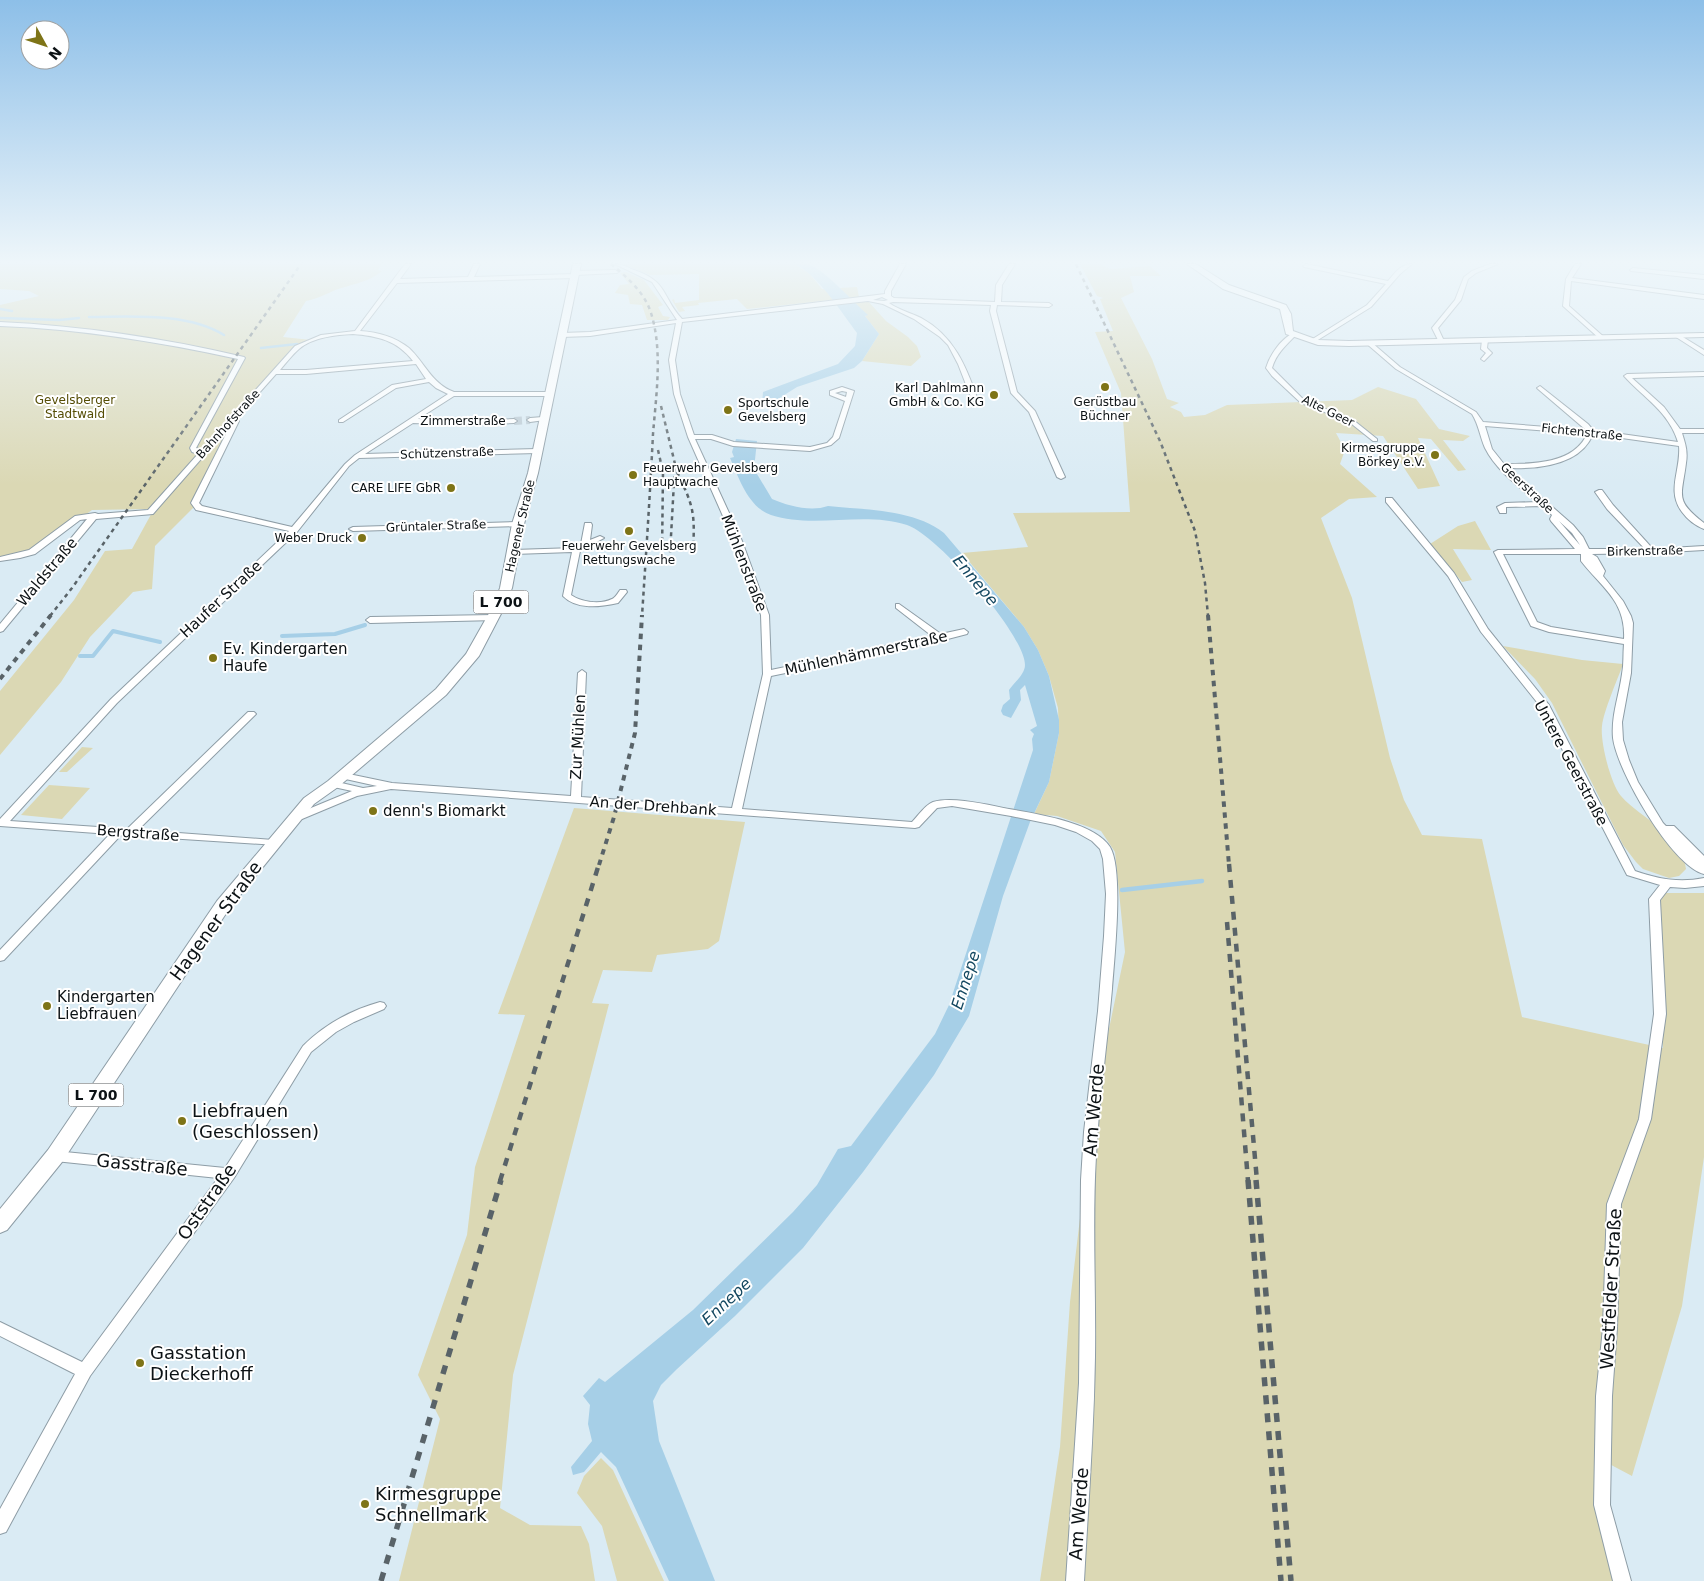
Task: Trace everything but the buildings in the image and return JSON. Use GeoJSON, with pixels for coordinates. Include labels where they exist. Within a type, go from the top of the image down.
{"type":"FeatureCollection","features":[{"type":"Feature","properties":{"kind":"main road","name":"Hagener Straße"},"geometry":{"type":"LineString","coordinates":[[0,1224],[55,1156],[222,905],[273,843],[298,816],[325,796],[339,780],[441,692],[472,656],[494,618],[506,588],[518,524],[525,507],[561,338]]}},
{"type":"Feature","properties":{"kind":"main road"},"geometry":{"type":"LineString","coordinates":[[1302,338],[1313,341],[1369,343],[1610,338]]}},
{"type":"Feature","properties":{"kind":"street"},"geometry":{"type":"LineString","coordinates":[[136,338],[242,358],[193,448],[194,451],[203,452]]}},
{"type":"Feature","properties":{"kind":"street","name":"Bahnhofstraße"},"geometry":{"type":"LineString","coordinates":[[0,559],[32,552],[78,518],[150,512],[302,344],[324,338]]}},
{"type":"Feature","properties":{"kind":"street","name":"Bahnhofstraße"},"geometry":{"type":"LineString","coordinates":[[383,338],[398,344],[417,362],[430,380],[440,389],[453,394]]}},
{"type":"Feature","properties":{"kind":"street","name":"Mühlenstraße"},"geometry":{"type":"LineString","coordinates":[[676,338],[672,360],[677,394],[691,437],[738,541],[765,615],[767,674],[736,812]]}},
{"type":"Feature","properties":{"kind":"street"},"geometry":{"type":"LineString","coordinates":[[946,338],[958,354],[975,400]]}},
{"type":"Feature","properties":{"kind":"street"},"geometry":{"type":"LineString","coordinates":[[1000,338],[1014,392],[1032,411],[1060,477]]}},
{"type":"Feature","properties":{"kind":"street","name":"Alte Geer"},"geometry":{"type":"LineString","coordinates":[[1290,338],[1283,344],[1270,363],[1269,368],[1274,376],[1303,402],[1320,406],[1350,420],[1375,440]]}},
{"type":"Feature","properties":{"kind":"street"},"geometry":{"type":"LineString","coordinates":[[1313,341],[1318,338]]}},
{"type":"Feature","properties":{"kind":"street"},"geometry":{"type":"LineString","coordinates":[[1681,338],[1704,352]]}},
{"type":"Feature","properties":{"kind":"street"},"geometry":{"type":"LineString","coordinates":[[1484,359],[1489,353],[1484,349],[1485,340]]}},
{"type":"Feature","properties":{"kind":"street","name":"Geerstraße"},"geometry":{"type":"LineString","coordinates":[[1369,343],[1398,368],[1469,409],[1482,424],[1489,448],[1502,466],[1556,515],[1565,519],[1585,546],[1584,559],[1599,576],[1627,616],[1627,671],[1617,724],[1618,743],[1625,768],[1656,820],[1686,856],[1704,871]]}},
{"type":"Feature","properties":{"kind":"street"},"geometry":{"type":"LineString","coordinates":[[276,372],[306,372],[417,362]]}},
{"type":"Feature","properties":{"kind":"street"},"geometry":{"type":"LineString","coordinates":[[1704,374],[1627,376],[1665,413],[1678,431],[1683,445],[1684,459],[1677,493],[1678,503],[1688,516],[1704,527]]}},
{"type":"Feature","properties":{"kind":"street"},"geometry":{"type":"LineString","coordinates":[[341,421],[394,386],[430,380]]}},
{"type":"Feature","properties":{"kind":"street"},"geometry":{"type":"LineString","coordinates":[[1502,466],[1530,466],[1563,458],[1585,446],[1591,432],[1577,417],[1540,388]]}},
{"type":"Feature","properties":{"kind":"street"},"geometry":{"type":"LineString","coordinates":[[453,394],[549,394]]}},
{"type":"Feature","properties":{"kind":"street","name":"Haufer Straße"},"geometry":{"type":"LineString","coordinates":[[1,823],[114,701],[294,530],[357,456],[453,394]]}},
{"type":"Feature","properties":{"kind":"street"},"geometry":{"type":"LineString","coordinates":[[691,437],[712,437],[727,442],[756,446],[810,449],[828,444],[836,438],[848,400]]}},
{"type":"Feature","properties":{"kind":"street"},"geometry":{"type":"LineString","coordinates":[[241,412],[195,503],[198,508],[294,530]]}},
{"type":"Feature","properties":{"kind":"street"},"geometry":{"type":"LineString","coordinates":[[530,420],[543,419]]}},
{"type":"Feature","properties":{"kind":"street","name":"Zimmerstraße"},"geometry":{"type":"LineString","coordinates":[[412,421],[467,423],[514,421]]}},
{"type":"Feature","properties":{"kind":"street","name":"Fichtenstraße"},"geometry":{"type":"LineString","coordinates":[[1482,424],[1591,432],[1683,445]]}},
{"type":"Feature","properties":{"kind":"street"},"geometry":{"type":"LineString","coordinates":[[1678,431],[1704,431]]}},
{"type":"Feature","properties":{"kind":"street","name":"Schützenstraße"},"geometry":{"type":"LineString","coordinates":[[357,456],[537,451]]}},
{"type":"Feature","properties":{"kind":"street"},"geometry":{"type":"LineString","coordinates":[[1599,492],[1651,551]]}},
{"type":"Feature","properties":{"kind":"street","name":"Untere Geerstraße"},"geometry":{"type":"LineString","coordinates":[[1389,500],[1451,575],[1484,630],[1544,705],[1630,873],[1666,885],[1693,885],[1704,882]]}},
{"type":"Feature","properties":{"kind":"street"},"geometry":{"type":"LineString","coordinates":[[1503,511],[1501,507],[1505,505],[1544,504]]}},
{"type":"Feature","properties":{"kind":"street","name":"Waldstraße"},"geometry":{"type":"LineString","coordinates":[[0,628],[96,515]]}},
{"type":"Feature","properties":{"kind":"street","name":"Grüntaler Straße"},"geometry":{"type":"LineString","coordinates":[[353,529],[518,524]]}},
{"type":"Feature","properties":{"kind":"street"},"geometry":{"type":"LineString","coordinates":[[585,545],[588,524]]}},
{"type":"Feature","properties":{"kind":"street"},"geometry":{"type":"LineString","coordinates":[[514,552],[576,550],[600,538]]}},
{"type":"Feature","properties":{"kind":"street","name":"Birkenstraße"},"geometry":{"type":"LineString","coordinates":[[1628,642],[1549,630],[1534,624],[1498,554],[1504,551],[1585,552],[1704,548]]}},
{"type":"Feature","properties":{"kind":"street"},"geometry":{"type":"LineString","coordinates":[[576,550],[567,596],[578,603],[589,604],[615,601],[623,592]]}},
{"type":"Feature","properties":{"kind":"street"},"geometry":{"type":"LineString","coordinates":[[899,606],[940,638]]}},
{"type":"Feature","properties":{"kind":"street"},"geometry":{"type":"LineString","coordinates":[[370,620],[494,618]]}},
{"type":"Feature","properties":{"kind":"street","name":"Mühlenhämmerstraße"},"geometry":{"type":"LineString","coordinates":[[767,674],[964,632]]}},
{"type":"Feature","properties":{"kind":"street","name":"Zur Mühlen"},"geometry":{"type":"LineString","coordinates":[[576,800],[582,673]]}},
{"type":"Feature","properties":{"kind":"street"},"geometry":{"type":"LineString","coordinates":[[0,957],[125,831],[251,714]]}},
{"type":"Feature","properties":{"kind":"street","name":"An der Drehbank"},"geometry":{"type":"LineString","coordinates":[[339,780],[376,781],[391,786]]}},
{"type":"Feature","properties":{"kind":"street","name":"An der Drehbank"},"geometry":{"type":"LineString","coordinates":[[339,780],[366,789]]}},
{"type":"Feature","properties":{"kind":"street","name":"An der Drehbank"},"geometry":{"type":"LineString","coordinates":[[298,816],[336,799],[366,789],[391,786],[915,825]]}},
{"type":"Feature","properties":{"kind":"street","name":"Am Werde"},"geometry":{"type":"LineString","coordinates":[[915,825],[934,805],[952,804],[1006,812],[1064,824],[1089,833],[1104,846],[1109,861],[1111,925],[1104,1022],[1092,1102],[1088,1181],[1087,1382],[1075,1581]]}},
{"type":"Feature","properties":{"kind":"street","name":"Geerstraße"},"geometry":{"type":"LineString","coordinates":[[1654,815],[1704,862]]}},
{"type":"Feature","properties":{"kind":"street","name":"Bergstraße"},"geometry":{"type":"LineString","coordinates":[[1,823],[273,843]]}},
{"type":"Feature","properties":{"kind":"street","name":"Westfelder Straße"},"geometry":{"type":"LineString","coordinates":[[1622,1581],[1602,1505],[1604,1396],[1610,1328],[1614,1204],[1646,1110],[1660,1014],[1654,899],[1666,885]]}},
{"type":"Feature","properties":{"kind":"street"},"geometry":{"type":"LineString","coordinates":[[0,942],[12,943]]}},
{"type":"Feature","properties":{"kind":"street","name":"Oststraße"},"geometry":{"type":"LineString","coordinates":[[0,1526],[85,1371],[228,1174],[307,1050],[317,1038],[341,1021],[380,1006]]}},
{"type":"Feature","properties":{"kind":"street","name":"Gasstraße"},"geometry":{"type":"LineString","coordinates":[[55,1156],[228,1174]]}},
{"type":"Feature","properties":{"kind":"street"},"geometry":{"type":"LineString","coordinates":[[0,1329],[85,1371]]}},
{"type":"Feature","properties":{"kind":"green space","name":"Gevelsberger Stadtwald"},"geometry":{"type":"Polygon","coordinates":[[[0,338],[290,338],[311,340],[302,344],[241,412],[196,505],[155,546],[152,589],[133,592],[90,637],[61,682],[0,755],[0,691],[74,600],[105,551],[132,549],[154,509],[92,510],[34,552],[0,558],[0,338]]]}},
{"type":"Feature","properties":{"kind":"green space"},"geometry":{"type":"Polygon","coordinates":[[[877,338],[909,338],[917,346],[921,357],[911,366],[862,361],[877,338]]]}},
{"type":"Feature","properties":{"kind":"green space"},"geometry":{"type":"Polygon","coordinates":[[[1097,338],[1141,338],[1152,359],[1167,399],[1179,403],[1170,407],[1181,412],[1184,417],[1205,415],[1227,405],[1352,400],[1378,387],[1416,399],[1439,429],[1470,436],[1463,441],[1443,440],[1466,470],[1458,471],[1431,439],[1418,438],[1440,486],[1418,489],[1383,436],[1336,433],[1345,450],[1340,464],[1377,497],[1349,499],[1321,518],[1352,598],[1390,758],[1404,800],[1422,835],[1482,839],[1522,1017],[1663,1048],[1660,900],[1666,893],[1704,893],[1704,1157],[1682,1306],[1632,1476],[1598,1458],[1617,1581],[1040,1581],[1060,1447],[1070,1302],[1094,1101],[1125,952],[1115,852],[1101,831],[1057,816],[1034,814],[1049,782],[1059,733],[1058,708],[1049,676],[1038,650],[1024,627],[962,553],[1028,547],[1013,513],[1130,512],[1121,393],[1097,338]]]}},
{"type":"Feature","properties":{"kind":"green space"},"geometry":{"type":"Polygon","coordinates":[[[1475,521],[1491,550],[1453,549],[1472,580],[1462,582],[1430,544],[1458,526],[1475,521]]]}},
{"type":"Feature","properties":{"kind":"green space"},"geometry":{"type":"Polygon","coordinates":[[[1503,646],[1582,660],[1623,664],[1603,719],[1602,733],[1607,763],[1621,796],[1669,836],[1677,846],[1683,857],[1686,869],[1679,876],[1669,878],[1643,869],[1636,862],[1623,845],[1552,703],[1535,679],[1503,646]]]}},
{"type":"Feature","properties":{"kind":"green space"},"geometry":{"type":"Polygon","coordinates":[[[82,747],[93,748],[67,772],[59,772],[82,747]]]}},
{"type":"Feature","properties":{"kind":"green space"},"geometry":{"type":"Polygon","coordinates":[[[49,785],[90,788],[62,819],[21,815],[49,785]]]}},
{"type":"Feature","properties":{"kind":"green space"},"geometry":{"type":"Polygon","coordinates":[[[574,808],[745,822],[719,941],[708,949],[657,955],[652,972],[603,970],[592,1003],[609,1004],[513,1375],[500,1508],[530,1525],[581,1526],[589,1544],[595,1581],[399,1581],[440,1419],[418,1375],[467,1235],[475,1167],[525,1015],[498,1014],[574,808]]]}},
{"type":"Feature","properties":{"kind":"green space"},"geometry":{"type":"Polygon","coordinates":[[[601,1458],[613,1470],[664,1581],[617,1581],[602,1526],[577,1493],[584,1476],[601,1458]]]}},
{"type":"Feature","properties":{"kind":"water"},"geometry":{"type":"Polygon","coordinates":[[[856,338],[877,338],[862,361],[854,368],[797,387],[770,404],[762,404],[763,392],[838,364],[855,346],[856,338]]]}},
{"type":"Feature","properties":{"kind":"water","name":"Ennepe"},"geometry":{"type":"Polygon","coordinates":[[[736,439],[757,441],[754,469],[772,499],[800,507],[821,508],[828,506],[889,512],[918,519],[944,533],[1024,627],[1038,650],[1049,676],[1059,720],[1059,733],[1049,782],[1030,822],[1003,896],[969,1016],[934,1075],[863,1172],[803,1248],[735,1316],[661,1385],[653,1401],[659,1441],[715,1581],[669,1581],[616,1467],[601,1452],[584,1472],[573,1475],[571,1467],[592,1441],[588,1424],[590,1405],[583,1396],[599,1378],[605,1382],[693,1310],[793,1212],[817,1185],[838,1149],[851,1146],[935,1034],[949,1005],[1033,750],[1032,739],[1034,734],[1030,730],[1037,726],[1025,685],[1020,690],[1021,700],[1011,718],[1003,715],[1001,711],[1003,705],[1010,699],[1009,690],[1025,668],[1021,650],[1011,631],[996,610],[958,566],[921,533],[907,525],[891,521],[874,520],[787,519],[763,511],[756,506],[745,491],[730,458],[734,457],[732,452],[736,439]]]}},
{"type":"Feature","properties":{"kind":"waterway"},"geometry":{"type":"LineString","coordinates":[[261,348],[297,344]]}},
{"type":"Feature","properties":{"kind":"waterway"},"geometry":{"type":"LineString","coordinates":[[282,636],[335,634],[365,625]]}},
{"type":"Feature","properties":{"kind":"waterway"},"geometry":{"type":"LineString","coordinates":[[80,656],[93,656],[113,631],[160,642]]}},
{"type":"Feature","properties":{"kind":"waterway"},"geometry":{"type":"LineString","coordinates":[[1122,890],[1202,881]]}},
{"type":"Feature","properties":{"kind":"tunnel"},"geometry":{"type":"LineString","coordinates":[[514,421],[530,420]]}},
{"type":"Feature","properties":{"kind":"railway"},"geometry":{"type":"LineString","coordinates":[[50,616],[72,588],[249,338]]}},
{"type":"Feature","properties":{"kind":"railway"},"geometry":{"type":"LineString","coordinates":[[642,616],[657,389],[656,338]]}},
{"type":"Feature","properties":{"kind":"railway"},"geometry":{"type":"LineString","coordinates":[[1111,338],[1160,441],[1195,531],[1205,583],[1208,616]]}},
{"type":"Feature","properties":{"kind":"railway"},"geometry":{"type":"LineString","coordinates":[[661,406],[675,464],[670,554]]}},
{"type":"Feature","properties":{"kind":"railway"},"geometry":{"type":"LineString","coordinates":[[658,450],[663,472],[662,555]]}},
{"type":"Feature","properties":{"kind":"railway"},"geometry":{"type":"LineString","coordinates":[[677,472],[692,510],[694,528],[693,552]]}},
{"type":"Feature","properties":{"kind":"railway"},"geometry":{"type":"LineString","coordinates":[[0,679],[51,615]]}},
{"type":"Feature","properties":{"kind":"railway"},"geometry":{"type":"LineString","coordinates":[[599,865],[614,817],[635,733],[642,615]]}},
{"type":"Feature","properties":{"kind":"railway"},"geometry":{"type":"LineString","coordinates":[[1208,615],[1229,865]]}},
{"type":"Feature","properties":{"kind":"railway"},"geometry":{"type":"LineString","coordinates":[[500,1181],[599,864]]}},
{"type":"Feature","properties":{"kind":"railway"},"geometry":{"type":"LineString","coordinates":[[1229,864],[1257,1181]]}},
{"type":"Feature","properties":{"kind":"railway"},"geometry":{"type":"LineString","coordinates":[[1227,922],[1248,1181]]}},
{"type":"Feature","properties":{"kind":"railway"},"geometry":{"type":"LineString","coordinates":[[381,1581],[501,1180]]}},
{"type":"Feature","properties":{"kind":"railway"},"geometry":{"type":"LineString","coordinates":[[1248,1180],[1281,1581]]}},
{"type":"Feature","properties":{"kind":"railway"},"geometry":{"type":"LineString","coordinates":[[1256,1180],[1291,1581]]}},
{"type":"Feature","properties":{"kind":"place","name":"Gerüstbau Büchner"},"geometry":{"type":"Point","coordinates":[1105,387]}},
{"type":"Feature","properties":{"kind":"place","name":"Karl Dahlmann GmbH & Co. KG"},"geometry":{"type":"Point","coordinates":[994,395]}},
{"type":"Feature","properties":{"kind":"place","name":"Sportschule Gevelsberg"},"geometry":{"type":"Point","coordinates":[728,410]}},
{"type":"Feature","properties":{"kind":"place","name":"Kirmesgruppe Börkey e.V."},"geometry":{"type":"Point","coordinates":[1435,455]}},
{"type":"Feature","properties":{"kind":"place","name":"Feuerwehr Gevelsberg Hauptwache"},"geometry":{"type":"Point","coordinates":[633,475]}},
{"type":"Feature","properties":{"kind":"place","name":"CARE LIFE GbR"},"geometry":{"type":"Point","coordinates":[451,488]}},
{"type":"Feature","properties":{"kind":"place","name":"Feuerwehr Gevelsberg Rettungswache"},"geometry":{"type":"Point","coordinates":[629,531]}},
{"type":"Feature","properties":{"kind":"place","name":"Weber Druck"},"geometry":{"type":"Point","coordinates":[362,538]}},
{"type":"Feature","properties":{"kind":"place","name":"Ev. Kindergarten Haufe"},"geometry":{"type":"Point","coordinates":[213,658]}},
{"type":"Feature","properties":{"kind":"place","name":"denn's Biomarkt"},"geometry":{"type":"Point","coordinates":[373,811]}},
{"type":"Feature","properties":{"kind":"place","name":"Kindergarten Liebfrauen"},"geometry":{"type":"Point","coordinates":[47,1006]}},
{"type":"Feature","properties":{"kind":"place","name":"Liebfrauen (Geschlossen)"},"geometry":{"type":"Point","coordinates":[182,1121]}},
{"type":"Feature","properties":{"kind":"place","name":"Gasstation Dieckerhoff"},"geometry":{"type":"Point","coordinates":[140,1363]}},
{"type":"Feature","properties":{"kind":"place","name":"Kirmesgruppe Schnellmark"},"geometry":{"type":"Point","coordinates":[365,1504]}}]}
